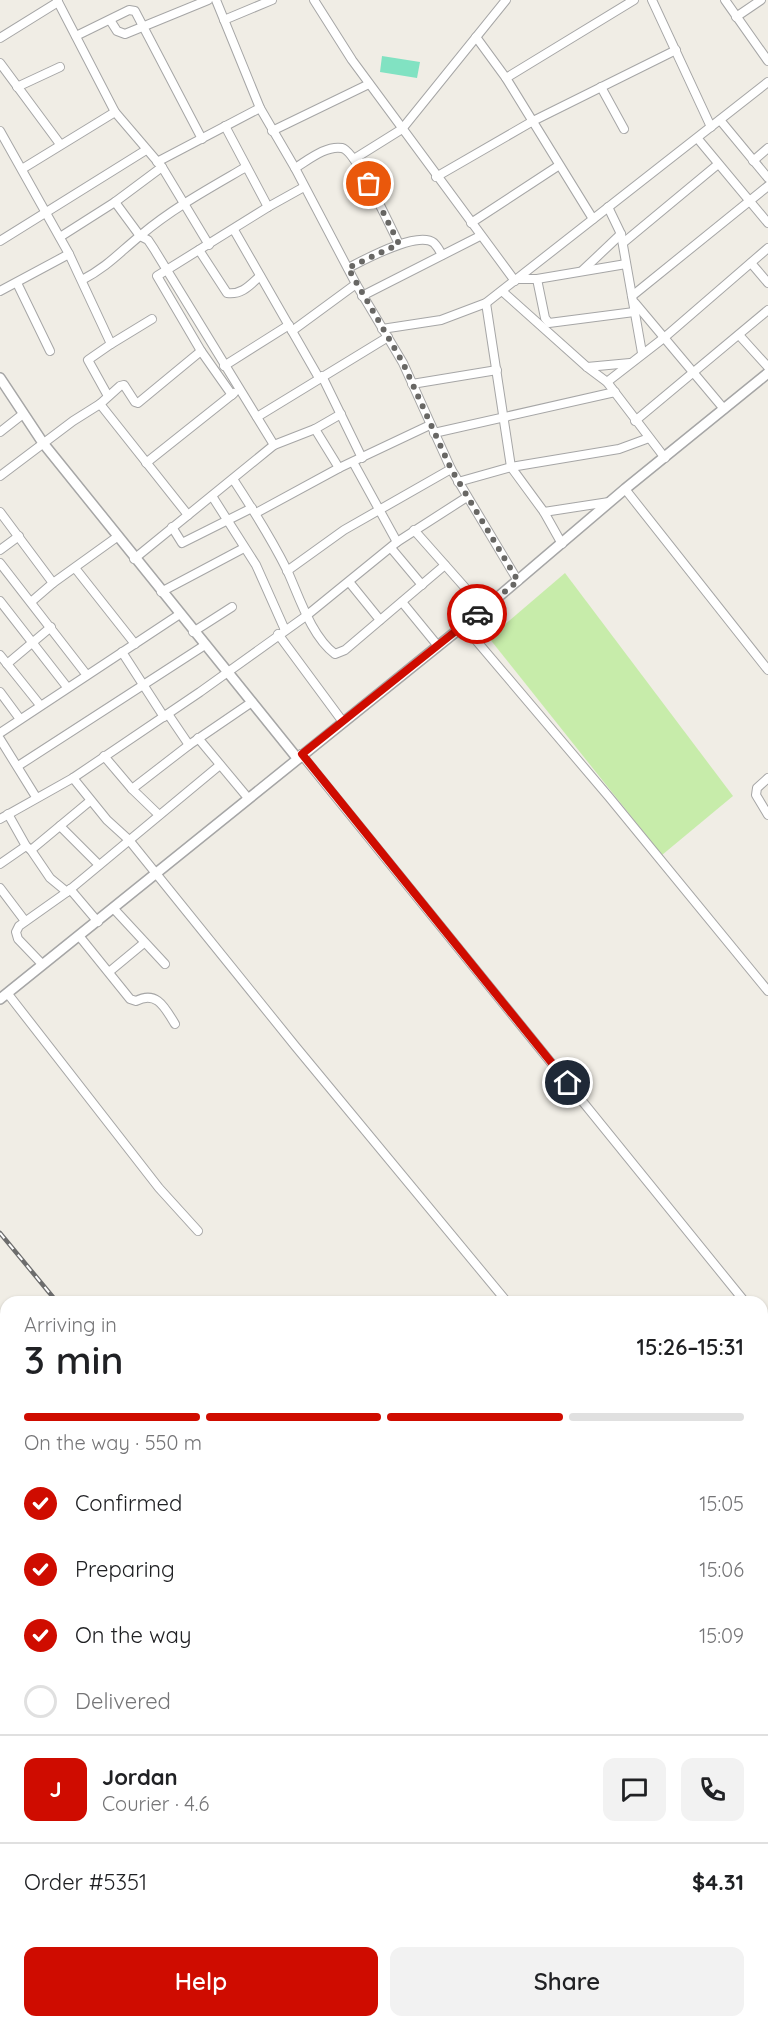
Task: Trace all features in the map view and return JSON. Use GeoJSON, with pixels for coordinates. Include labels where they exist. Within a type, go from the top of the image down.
{"type":"FeatureCollection","features":[{"type":"Feature","properties":{"kind":"street"},"geometry":{"type":"LineString","coordinates":[[111,20],[117,31],[123,33],[208,0]]}},
{"type":"Feature","properties":{"kind":"street"},"geometry":{"type":"LineString","coordinates":[[216,0],[260,108],[295,168],[362,296],[388,337],[466,497],[518,581]]}},
{"type":"Feature","properties":{"kind":"street"},"geometry":{"type":"LineString","coordinates":[[224,20],[272,0]]}},
{"type":"Feature","properties":{"kind":"street"},"geometry":{"type":"LineString","coordinates":[[314,0],[336,38],[436,177],[516,280]]}},
{"type":"Feature","properties":{"kind":"street"},"geometry":{"type":"LineString","coordinates":[[354,159],[402,129],[506,0]]}},
{"type":"Feature","properties":{"kind":"street"},"geometry":{"type":"LineString","coordinates":[[506,78],[634,0]]}},
{"type":"Feature","properties":{"kind":"street"},"geometry":{"type":"LineString","coordinates":[[652,0],[711,128]]}},
{"type":"Feature","properties":{"kind":"street"},"geometry":{"type":"LineString","coordinates":[[725,0],[768,61]]}},
{"type":"Feature","properties":{"kind":"street"},"geometry":{"type":"LineString","coordinates":[[736,17],[761,0]]}},
{"type":"Feature","properties":{"kind":"street"},"geometry":{"type":"LineString","coordinates":[[0,38],[58,1],[115,112],[160,164],[209,245]]}},
{"type":"Feature","properties":{"kind":"street"},"geometry":{"type":"LineString","coordinates":[[76,36],[132,10],[135,11],[202,139]]}},
{"type":"Feature","properties":{"kind":"street"},"geometry":{"type":"LineString","coordinates":[[476,37],[506,78],[558,166],[593,219]]}},
{"type":"Feature","properties":{"kind":"street"},"geometry":{"type":"LineString","coordinates":[[436,177],[533,121],[676,50]]}},
{"type":"Feature","properties":{"kind":"street"},"geometry":{"type":"LineString","coordinates":[[17,87],[60,67]]}},
{"type":"Feature","properties":{"kind":"street"},"geometry":{"type":"LineString","coordinates":[[1,68],[60,144]]}},
{"type":"Feature","properties":{"kind":"street"},"geometry":{"type":"LineString","coordinates":[[382,329],[441,320],[486,303],[768,82]]}},
{"type":"Feature","properties":{"kind":"street"},"geometry":{"type":"LineString","coordinates":[[272,131],[369,84]]}},
{"type":"Feature","properties":{"kind":"street"},"geometry":{"type":"LineString","coordinates":[[601,87],[624,129]]}},
{"type":"Feature","properties":{"kind":"street"},"geometry":{"type":"LineString","coordinates":[[60,237],[115,202],[160,164],[260,108]]}},
{"type":"Feature","properties":{"kind":"street"},"geometry":{"type":"LineString","coordinates":[[22,169],[115,112]]}},
{"type":"Feature","properties":{"kind":"street"},"geometry":{"type":"LineString","coordinates":[[720,120],[768,178]]}},
{"type":"Feature","properties":{"kind":"street"},"geometry":{"type":"LineString","coordinates":[[225,126],[268,207]]}},
{"type":"Feature","properties":{"kind":"street"},"geometry":{"type":"LineString","coordinates":[[0,131],[69,254],[111,344]]}},
{"type":"Feature","properties":{"kind":"street"},"geometry":{"type":"LineString","coordinates":[[698,139],[717,165],[768,223]]}},
{"type":"Feature","properties":{"kind":"street"},"geometry":{"type":"LineString","coordinates":[[295,168],[315,155],[339,147],[347,150],[399,244]]}},
{"type":"Feature","properties":{"kind":"street"},"geometry":{"type":"LineString","coordinates":[[753,161],[768,148]]}},
{"type":"Feature","properties":{"kind":"street"},"geometry":{"type":"LineString","coordinates":[[0,241],[146,150]]}},
{"type":"Feature","properties":{"kind":"street"},"geometry":{"type":"LineString","coordinates":[[582,271],[717,165]]}},
{"type":"Feature","properties":{"kind":"street"},"geometry":{"type":"LineString","coordinates":[[471,223],[558,166]]}},
{"type":"Feature","properties":{"kind":"street"},"geometry":{"type":"LineString","coordinates":[[82,280],[118,257],[140,236],[185,203],[246,167]]}},
{"type":"Feature","properties":{"kind":"street"},"geometry":{"type":"LineString","coordinates":[[545,324],[634,304],[768,186]]}},
{"type":"Feature","properties":{"kind":"street"},"geometry":{"type":"LineString","coordinates":[[232,395],[201,351],[158,276],[268,207],[304,188]]}},
{"type":"Feature","properties":{"kind":"street"},"geometry":{"type":"LineString","coordinates":[[115,202],[140,236],[148,240],[168,270],[224,366],[274,445]]}},
{"type":"Feature","properties":{"kind":"street"},"geometry":{"type":"LineString","coordinates":[[608,207],[622,239],[642,353]]}},
{"type":"Feature","properties":{"kind":"street"},"geometry":{"type":"LineString","coordinates":[[234,230],[321,377],[362,458]]}},
{"type":"Feature","properties":{"kind":"street"},"geometry":{"type":"LineString","coordinates":[[362,296],[480,236]]}},
{"type":"Feature","properties":{"kind":"street"},"geometry":{"type":"LineString","coordinates":[[348,268],[399,244],[428,240],[434,243],[442,255]]}},
{"type":"Feature","properties":{"kind":"street"},"geometry":{"type":"LineString","coordinates":[[607,382],[665,337],[768,248]]}},
{"type":"Feature","properties":{"kind":"street"},"geometry":{"type":"LineString","coordinates":[[199,250],[227,293],[236,294],[244,290],[260,276]]}},
{"type":"Feature","properties":{"kind":"street"},"geometry":{"type":"LineString","coordinates":[[0,291],[69,254]]}},
{"type":"Feature","properties":{"kind":"street"},"geometry":{"type":"LineString","coordinates":[[751,263],[768,283]]}},
{"type":"Feature","properties":{"kind":"street"},"geometry":{"type":"LineString","coordinates":[[516,280],[537,279],[626,264]]}},
{"type":"Feature","properties":{"kind":"street"},"geometry":{"type":"LineString","coordinates":[[537,279],[545,324]]}},
{"type":"Feature","properties":{"kind":"street"},"geometry":{"type":"LineString","coordinates":[[17,283],[50,351]]}},
{"type":"Feature","properties":{"kind":"street"},"geometry":{"type":"LineString","coordinates":[[224,366],[291,328],[356,285]]}},
{"type":"Feature","properties":{"kind":"street"},"geometry":{"type":"LineString","coordinates":[[502,291],[545,324],[587,367],[607,382],[665,458]]}},
{"type":"Feature","properties":{"kind":"street"},"geometry":{"type":"LineString","coordinates":[[486,303],[511,467],[544,513],[562,544]]}},
{"type":"Feature","properties":{"kind":"street"},"geometry":{"type":"LineString","coordinates":[[634,304],[665,337],[724,409]]}},
{"type":"Feature","properties":{"kind":"street"},"geometry":{"type":"LineString","coordinates":[[635,420],[695,373],[768,310]]}},
{"type":"Feature","properties":{"kind":"street"},"geometry":{"type":"LineString","coordinates":[[108,396],[88,360],[152,319]]}},
{"type":"Feature","properties":{"kind":"street"},"geometry":{"type":"LineString","coordinates":[[739,335],[768,367]]}},
{"type":"Feature","properties":{"kind":"street"},"geometry":{"type":"LineString","coordinates":[[257,417],[388,337]]}},
{"type":"Feature","properties":{"kind":"street"},"geometry":{"type":"LineString","coordinates":[[0,477],[124,385],[138,403],[201,351]]}},
{"type":"Feature","properties":{"kind":"street"},"geometry":{"type":"LineString","coordinates":[[587,367],[631,363]]}},
{"type":"Feature","properties":{"kind":"street"},"geometry":{"type":"LineString","coordinates":[[412,384],[497,370]]}},
{"type":"Feature","properties":{"kind":"street"},"geometry":{"type":"LineString","coordinates":[[198,1231],[159,1188],[4,997],[299,756],[484,609],[625,489],[768,374]]}},
{"type":"Feature","properties":{"kind":"street"},"geometry":{"type":"LineString","coordinates":[[0,378],[43,443],[134,559],[299,756],[740,1296]]}},
{"type":"Feature","properties":{"kind":"street"},"geometry":{"type":"LineString","coordinates":[[146,463],[239,389]]}},
{"type":"Feature","properties":{"kind":"street"},"geometry":{"type":"LineString","coordinates":[[434,433],[615,392]]}},
{"type":"Feature","properties":{"kind":"street"},"geometry":{"type":"LineString","coordinates":[[100,404],[188,515]]}},
{"type":"Feature","properties":{"kind":"street"},"geometry":{"type":"LineString","coordinates":[[0,432],[23,414]]}},
{"type":"Feature","properties":{"kind":"street"},"geometry":{"type":"LineString","coordinates":[[134,559],[274,445],[315,429],[341,414]]}},
{"type":"Feature","properties":{"kind":"street"},"geometry":{"type":"LineString","coordinates":[[172,527],[182,543],[228,520],[254,511],[429,424]]}},
{"type":"Feature","properties":{"kind":"street"},"geometry":{"type":"LineString","coordinates":[[315,429],[339,468]]}},
{"type":"Feature","properties":{"kind":"street"},"geometry":{"type":"LineString","coordinates":[[458,482],[511,467],[619,449],[649,438]]}},
{"type":"Feature","properties":{"kind":"street"},"geometry":{"type":"LineString","coordinates":[[353,462],[394,545],[422,585]]}},
{"type":"Feature","properties":{"kind":"street"},"geometry":{"type":"LineString","coordinates":[[287,571],[344,530],[379,511],[398,497],[451,469]]}},
{"type":"Feature","properties":{"kind":"street"},"geometry":{"type":"LineString","coordinates":[[233,479],[254,511],[287,571],[306,616],[335,654],[345,650],[446,565]]}},
{"type":"Feature","properties":{"kind":"street"},"geometry":{"type":"LineString","coordinates":[[625,489],[718,610],[768,670]]}},
{"type":"Feature","properties":{"kind":"street"},"geometry":{"type":"LineString","coordinates":[[212,496],[256,565],[281,632],[344,722]]}},
{"type":"Feature","properties":{"kind":"street"},"geometry":{"type":"LineString","coordinates":[[0,819],[73,778],[228,673],[350,583],[414,530],[466,497]]}},
{"type":"Feature","properties":{"kind":"street"},"geometry":{"type":"LineString","coordinates":[[544,513],[611,502]]}},
{"type":"Feature","properties":{"kind":"street"},"geometry":{"type":"LineString","coordinates":[[0,512],[53,583]]}},
{"type":"Feature","properties":{"kind":"street"},"geometry":{"type":"LineString","coordinates":[[414,530],[484,609]]}},
{"type":"Feature","properties":{"kind":"street"},"geometry":{"type":"LineString","coordinates":[[0,550],[19,536]]}},
{"type":"Feature","properties":{"kind":"street"},"geometry":{"type":"LineString","coordinates":[[31,602],[53,583],[117,537]]}},
{"type":"Feature","properties":{"kind":"street"},"geometry":{"type":"LineString","coordinates":[[161,592],[244,548]]}},
{"type":"Feature","properties":{"kind":"street"},"geometry":{"type":"LineString","coordinates":[[0,563],[86,674]]}},
{"type":"Feature","properties":{"kind":"street"},"geometry":{"type":"LineString","coordinates":[[75,568],[135,644]]}},
{"type":"Feature","properties":{"kind":"street"},"geometry":{"type":"LineString","coordinates":[[350,583],[380,620]]}},
{"type":"Feature","properties":{"kind":"street"},"geometry":{"type":"LineString","coordinates":[[0,602],[67,687]]}},
{"type":"Feature","properties":{"kind":"street"},"geometry":{"type":"LineString","coordinates":[[402,602],[438,646]]}},
{"type":"Feature","properties":{"kind":"street"},"geometry":{"type":"LineString","coordinates":[[194,632],[232,607]]}},
{"type":"Feature","properties":{"kind":"street"},"geometry":{"type":"LineString","coordinates":[[0,733],[180,614]]}},
{"type":"Feature","properties":{"kind":"street"},"geometry":{"type":"LineString","coordinates":[[463,625],[609,796],[768,991]]}},
{"type":"Feature","properties":{"kind":"street"},"geometry":{"type":"LineString","coordinates":[[7,664],[51,627]]}},
{"type":"Feature","properties":{"kind":"street"},"geometry":{"type":"LineString","coordinates":[[18,766],[205,645]]}},
{"type":"Feature","properties":{"kind":"street"},"geometry":{"type":"LineString","coordinates":[[122,652],[189,745]]}},
{"type":"Feature","properties":{"kind":"street"},"geometry":{"type":"LineString","coordinates":[[0,655],[40,705]]}},
{"type":"Feature","properties":{"kind":"street"},"geometry":{"type":"LineString","coordinates":[[0,692],[20,719]]}},
{"type":"Feature","properties":{"kind":"street"},"geometry":{"type":"LineString","coordinates":[[132,789],[198,738],[252,702]]}},
{"type":"Feature","properties":{"kind":"street"},"geometry":{"type":"LineString","coordinates":[[198,738],[248,798]]}},
{"type":"Feature","properties":{"kind":"street"},"geometry":{"type":"LineString","coordinates":[[0,739],[36,797]]}},
{"type":"Feature","properties":{"kind":"street"},"geometry":{"type":"LineString","coordinates":[[104,756],[132,789],[159,815]]}},
{"type":"Feature","properties":{"kind":"street"},"geometry":{"type":"LineString","coordinates":[[42,964],[18,939],[16,932],[25,921],[69,890],[220,765]]}},
{"type":"Feature","properties":{"kind":"street"},"geometry":{"type":"LineString","coordinates":[[73,778],[106,820],[129,840],[502,1296]]}},
{"type":"Feature","properties":{"kind":"street"},"geometry":{"type":"LineString","coordinates":[[768,778],[758,788],[756,795],[768,815]]}},
{"type":"Feature","properties":{"kind":"street"},"geometry":{"type":"LineString","coordinates":[[0,864],[29,848],[90,801]]}},
{"type":"Feature","properties":{"kind":"street"},"geometry":{"type":"LineString","coordinates":[[8,814],[50,878],[69,890],[98,922]]}},
{"type":"Feature","properties":{"kind":"street"},"geometry":{"type":"LineString","coordinates":[[60,826],[99,865]]}},
{"type":"Feature","properties":{"kind":"street"},"geometry":{"type":"LineString","coordinates":[[0,888],[25,921]]}},
{"type":"Feature","properties":{"kind":"street"},"geometry":{"type":"LineString","coordinates":[[114,909],[165,964]]}},
{"type":"Feature","properties":{"kind":"street"},"geometry":{"type":"LineString","coordinates":[[80,937],[130,999],[136,1001],[150,997],[158,1000],[175,1024]]}},
{"type":"Feature","properties":{"kind":"street"},"geometry":{"type":"LineString","coordinates":[[109,972],[144,943]]}},
{"type":"Feature","properties":{"kind":"green space"},"geometry":{"type":"Polygon","coordinates":[[[382,56],[420,62],[417,78],[380,72],[382,56]]]}},
{"type":"Feature","properties":{"kind":"green space"},"geometry":{"type":"Polygon","coordinates":[[[565,573],[733,796],[662,855],[489,638],[565,573]]]}},
{"type":"Feature","properties":{"kind":"railway"},"geometry":{"type":"LineString","coordinates":[[0,1233],[52,1296]]}},
{"type":"Feature","properties":{"kind":"way so far"},"geometry":{"type":"LineString","coordinates":[[369,184],[399,244],[348,268],[403,363],[429,424],[466,497],[518,581],[477,614]]}},
{"type":"Feature","properties":{"kind":"route"},"geometry":{"type":"LineString","coordinates":[[477,614],[302,754],[568,1083]]}}]}
